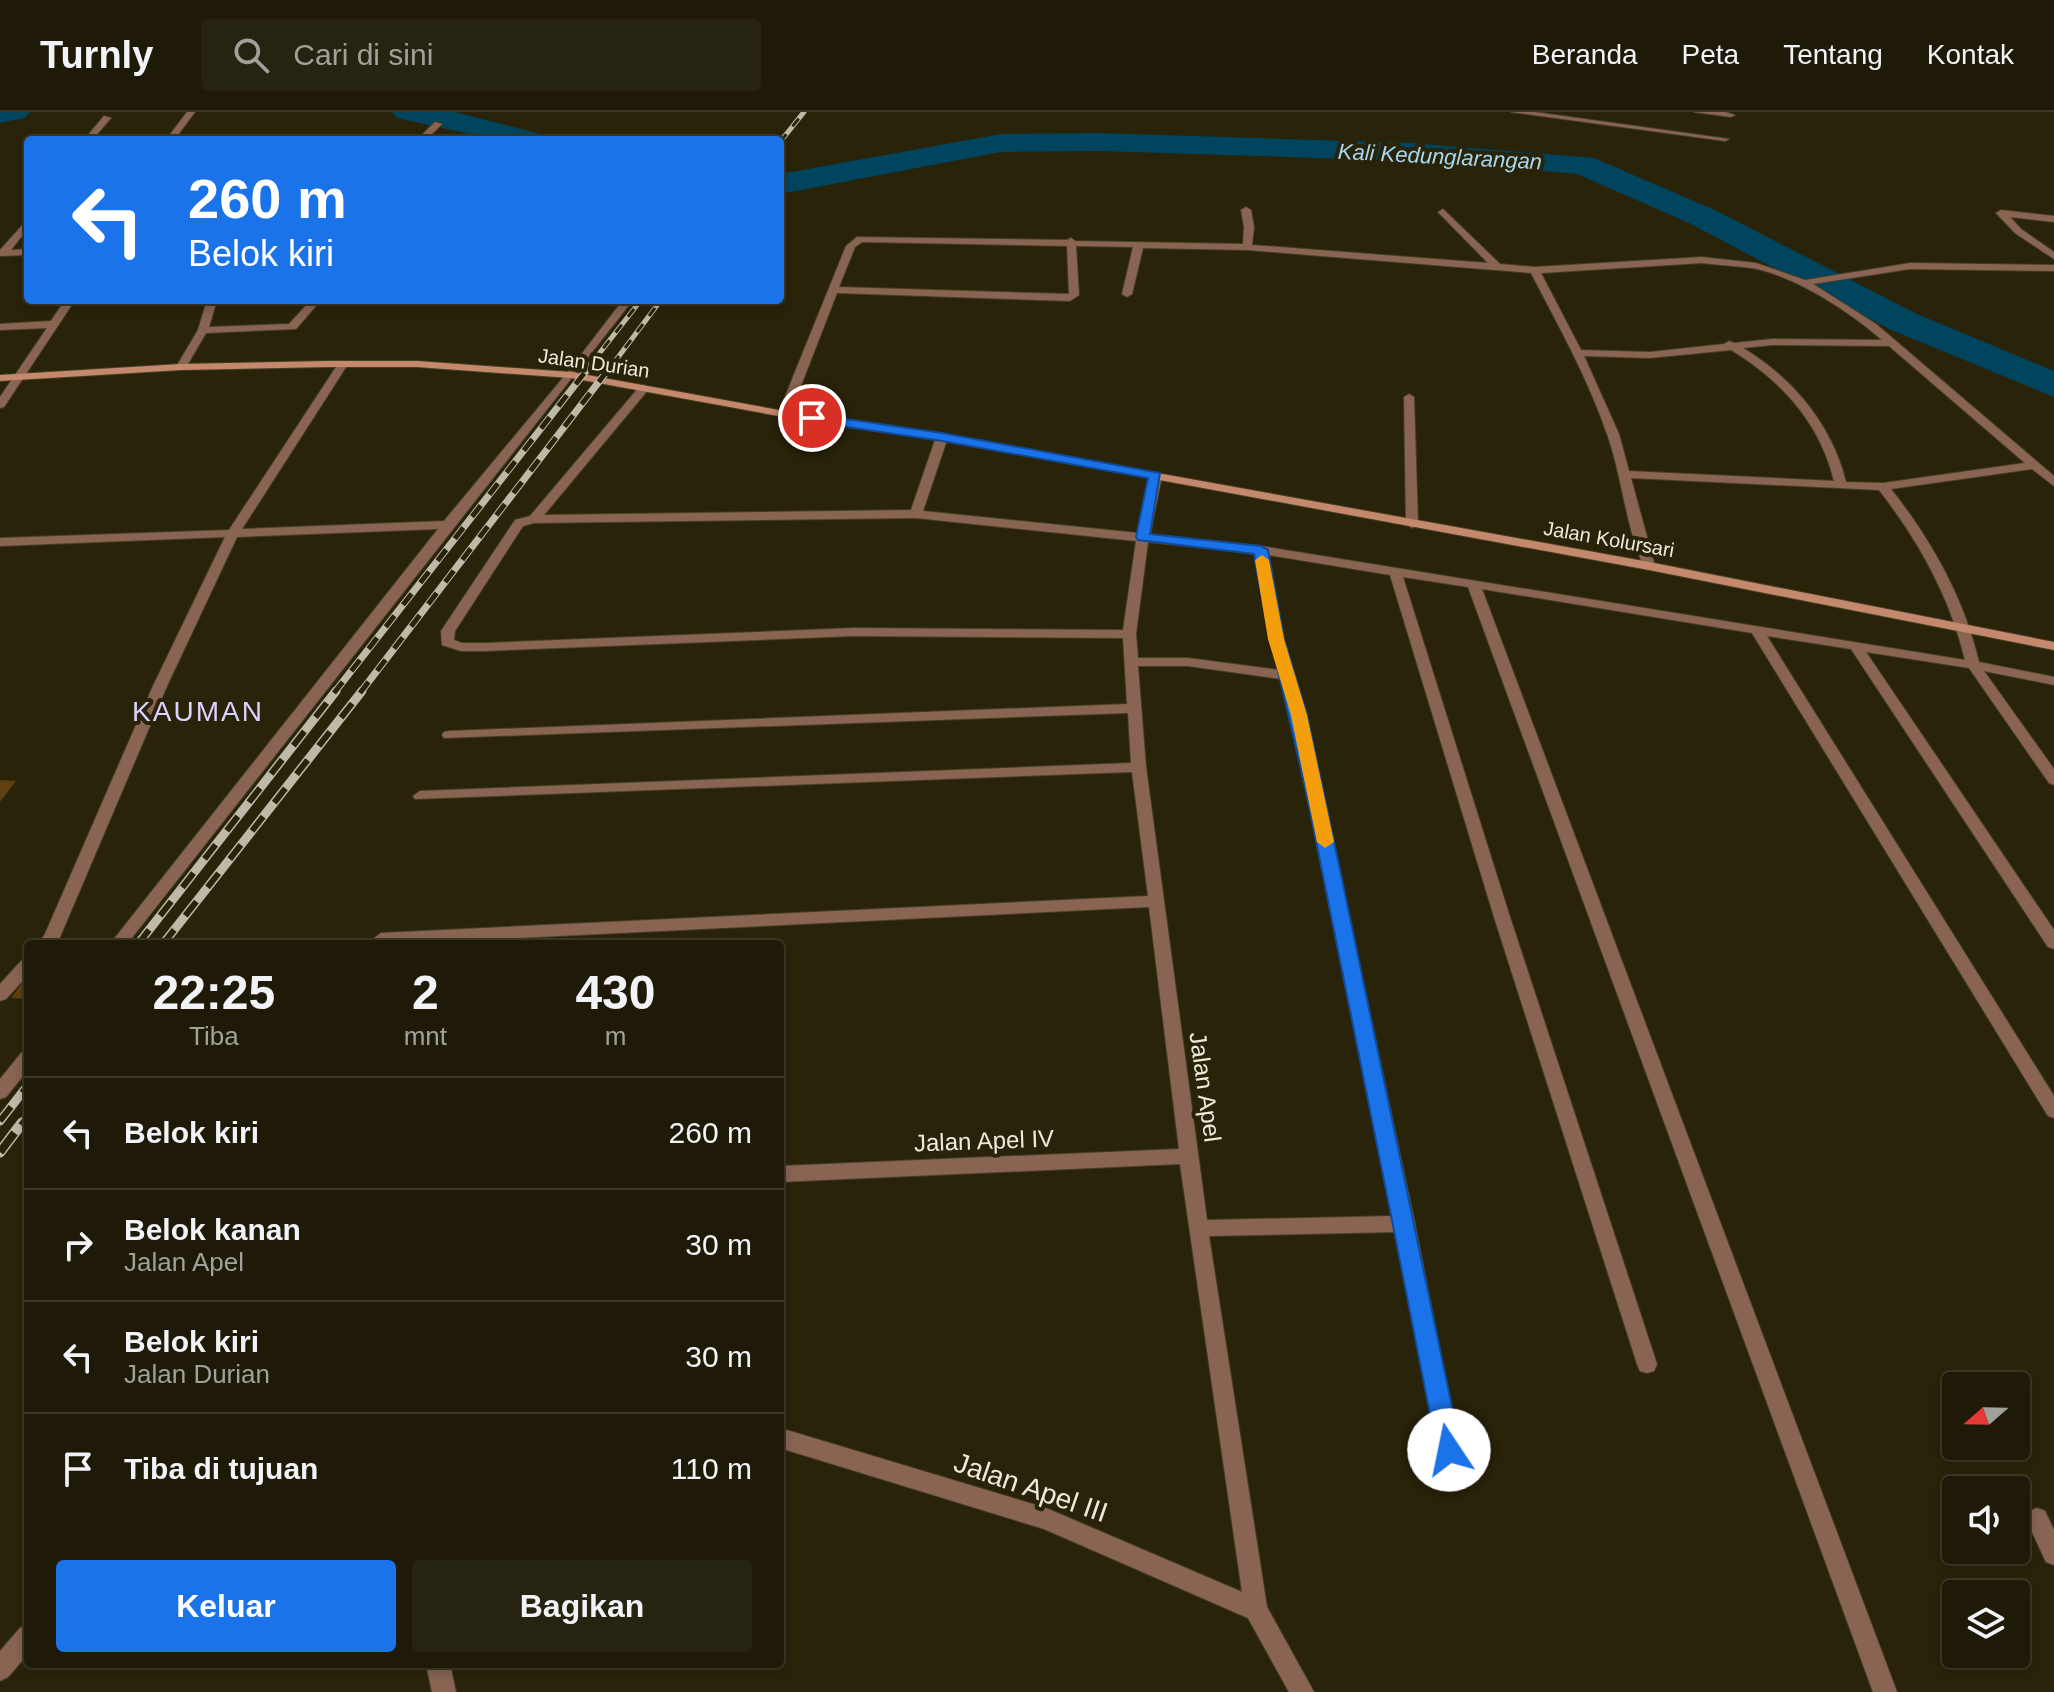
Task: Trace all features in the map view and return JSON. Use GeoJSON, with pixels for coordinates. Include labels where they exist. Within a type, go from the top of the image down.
{"type":"FeatureCollection","features":[{"type":"Feature","properties":{"kind":"street"},"geometry":{"type":"LineString","coordinates":[[173,136],[191,112]]}},
{"type":"Feature","properties":{"kind":"street"},"geometry":{"type":"LineString","coordinates":[[1515,112],[1725,139]]}},
{"type":"Feature","properties":{"kind":"street"},"geometry":{"type":"LineString","coordinates":[[1698,112],[1731,115]]}},
{"type":"Feature","properties":{"kind":"street"},"geometry":{"type":"LineString","coordinates":[[91,136],[107,118]]}},
{"type":"Feature","properties":{"kind":"street"},"geometry":{"type":"LineString","coordinates":[[425,136],[438,124]]}},
{"type":"Feature","properties":{"kind":"street"},"geometry":{"type":"LineString","coordinates":[[1246,210],[1249,227],[1247,247]]}},
{"type":"Feature","properties":{"kind":"street"},"geometry":{"type":"LineString","coordinates":[[1443,212],[1497,267]]}},
{"type":"Feature","properties":{"kind":"street"},"geometry":{"type":"LineString","coordinates":[[2054,219],[2001,213],[2018,231],[2054,256]]}},
{"type":"Feature","properties":{"kind":"street"},"geometry":{"type":"LineString","coordinates":[[2,253],[24,227]]}},
{"type":"Feature","properties":{"kind":"street"},"geometry":{"type":"LineString","coordinates":[[784,414],[851,246],[860,239],[1247,247],[1535,270],[1732,261],[1807,282],[1872,326],[2054,482]]}},
{"type":"Feature","properties":{"kind":"street"},"geometry":{"type":"LineString","coordinates":[[835,290],[1070,298],[1074,295],[1071,241]]}},
{"type":"Feature","properties":{"kind":"street"},"geometry":{"type":"LineString","coordinates":[[1127,294],[1139,244]]}},
{"type":"Feature","properties":{"kind":"street"},"geometry":{"type":"LineString","coordinates":[[2,253],[24,252]]}},
{"type":"Feature","properties":{"kind":"street"},"geometry":{"type":"LineString","coordinates":[[1807,282],[1910,266],[2054,268]]}},
{"type":"Feature","properties":{"kind":"street"},"geometry":{"type":"LineString","coordinates":[[1535,270],[1613,434],[1649,566]]}},
{"type":"Feature","properties":{"kind":"street"},"geometry":{"type":"LineString","coordinates":[[0,405],[22,377],[68,304]]}},
{"type":"Feature","properties":{"kind":"street"},"geometry":{"type":"LineString","coordinates":[[181,367],[203,330],[211,304]]}},
{"type":"Feature","properties":{"kind":"street"},"geometry":{"type":"LineString","coordinates":[[203,330],[292,327],[312,304]]}},
{"type":"Feature","properties":{"kind":"street"},"geometry":{"type":"LineString","coordinates":[[121,940],[625,304]]}},
{"type":"Feature","properties":{"kind":"street"},"geometry":{"type":"LineString","coordinates":[[0,327],[55,324]]}},
{"type":"Feature","properties":{"kind":"street"},"geometry":{"type":"LineString","coordinates":[[1577,353],[1650,355],[1729,344],[1893,343]]}},
{"type":"Feature","properties":{"kind":"street"},"geometry":{"type":"LineString","coordinates":[[1729,344],[1767,370],[1814,420],[1827,444],[1841,485]]}},
{"type":"Feature","properties":{"kind":"street"},"geometry":{"type":"LineString","coordinates":[[49,940],[160,686],[232,535],[343,364]]}},
{"type":"Feature","properties":{"kind":"street","name":"Jalan Durian"},"geometry":{"type":"LineString","coordinates":[[0,378],[181,367],[343,364],[431,365],[571,375],[939,445],[1156,476]]}},
{"type":"Feature","properties":{"kind":"street"},"geometry":{"type":"LineString","coordinates":[[534,519],[644,388]]}},
{"type":"Feature","properties":{"kind":"street"},"geometry":{"type":"LineString","coordinates":[[1409,397],[1412,524]]}},
{"type":"Feature","properties":{"kind":"street"},"geometry":{"type":"LineString","coordinates":[[916,514],[939,445]]}},
{"type":"Feature","properties":{"kind":"street"},"geometry":{"type":"LineString","coordinates":[[1622,474],[1883,487],[2034,465]]}},
{"type":"Feature","properties":{"kind":"street","name":"Jalan Kolursari"},"geometry":{"type":"LineString","coordinates":[[1156,476],[1649,566],[1966,632],[2054,646]]}},
{"type":"Feature","properties":{"kind":"street","name":"Jalan Apel"},"geometry":{"type":"LineString","coordinates":[[1156,476],[1145,526],[1129,634],[1139,767],[1155,901],[1198,1228],[1256,1610],[1302,1692]]}},
{"type":"Feature","properties":{"kind":"street"},"geometry":{"type":"LineString","coordinates":[[1883,487],[1909,520],[1949,590],[1966,632],[1972,660],[2054,780]]}},
{"type":"Feature","properties":{"kind":"street"},"geometry":{"type":"LineString","coordinates":[[1129,634],[854,632],[474,647],[447,642],[448,631],[519,523],[534,519],[916,514],[1145,526],[1396,574],[1856,647],[1972,660],[2054,681]]}},
{"type":"Feature","properties":{"kind":"street"},"geometry":{"type":"LineString","coordinates":[[0,542],[448,525]]}},
{"type":"Feature","properties":{"kind":"street"},"geometry":{"type":"LineString","coordinates":[[1261,550],[1285,675],[1299,715],[1405,1224],[1454,1478]]}},
{"type":"Feature","properties":{"kind":"street"},"geometry":{"type":"LineString","coordinates":[[1396,574],[1516,963],[1647,1364]]}},
{"type":"Feature","properties":{"kind":"street"},"geometry":{"type":"LineString","coordinates":[[1474,586],[1885,1692]]}},
{"type":"Feature","properties":{"kind":"street"},"geometry":{"type":"LineString","coordinates":[[1756,629],[2054,1111]]}},
{"type":"Feature","properties":{"kind":"street"},"geometry":{"type":"LineString","coordinates":[[1856,647],[2054,943]]}},
{"type":"Feature","properties":{"kind":"street"},"geometry":{"type":"LineString","coordinates":[[1131,662],[1188,662],[1285,675]]}},
{"type":"Feature","properties":{"kind":"street"},"geometry":{"type":"LineString","coordinates":[[449,735],[1134,708]]}},
{"type":"Feature","properties":{"kind":"street"},"geometry":{"type":"LineString","coordinates":[[420,796],[1139,767]]}},
{"type":"Feature","properties":{"kind":"street"},"geometry":{"type":"LineString","coordinates":[[381,939],[1155,901]]}},
{"type":"Feature","properties":{"kind":"street"},"geometry":{"type":"LineString","coordinates":[[0,995],[24,968]]}},
{"type":"Feature","properties":{"kind":"street"},"geometry":{"type":"LineString","coordinates":[[0,1092],[24,1062]]}},
{"type":"Feature","properties":{"kind":"street","name":"Jalan Apel IV"},"geometry":{"type":"LineString","coordinates":[[784,1174],[1190,1156]]}},
{"type":"Feature","properties":{"kind":"street"},"geometry":{"type":"LineString","coordinates":[[1198,1228],[1405,1224]]}},
{"type":"Feature","properties":{"kind":"street","name":"Jalan Apel III"},"geometry":{"type":"LineString","coordinates":[[784,1439],[1046,1519],[1256,1610]]}},
{"type":"Feature","properties":{"kind":"street"},"geometry":{"type":"LineString","coordinates":[[2037,1519],[2054,1554]]}},
{"type":"Feature","properties":{"kind":"street"},"geometry":{"type":"LineString","coordinates":[[0,1669],[24,1641]]}},
{"type":"Feature","properties":{"kind":"street"},"geometry":{"type":"LineString","coordinates":[[439,1668],[444,1692]]}},
{"type":"Feature","properties":{"kind":"building"},"geometry":{"type":"Polygon","coordinates":[[[0,780],[16,781],[0,802],[0,780]]]}},
{"type":"Feature","properties":{"kind":"building"},"geometry":{"type":"Polygon","coordinates":[[[24,980],[24,999],[11,998],[24,980]]]}},
{"type":"Feature","properties":{"kind":"waterway"},"geometry":{"type":"LineString","coordinates":[[0,114],[15,112]]}},
{"type":"Feature","properties":{"kind":"waterway"},"geometry":{"type":"LineString","coordinates":[[407,112],[478,125],[516,136]]}},
{"type":"Feature","properties":{"kind":"waterway","name":"Kali Kedunglarangan"},"geometry":{"type":"LineString","coordinates":[[784,183],[1001,143],[1099,142],[1410,152],[1583,165],[1703,217],[1902,321],[2054,385]]}},
{"type":"Feature","properties":{"kind":"railway"},"geometry":{"type":"LineString","coordinates":[[784,137],[804,112]]}},
{"type":"Feature","properties":{"kind":"railway"},"geometry":{"type":"LineString","coordinates":[[591,364],[638,304]]}},
{"type":"Feature","properties":{"kind":"railway"},"geometry":{"type":"LineString","coordinates":[[613,364],[658,304]]}},
{"type":"Feature","properties":{"kind":"railway"},"geometry":{"type":"LineString","coordinates":[[334,693],[593,362]]}},
{"type":"Feature","properties":{"kind":"railway"},"geometry":{"type":"LineString","coordinates":[[360,693],[614,362]]}},
{"type":"Feature","properties":{"kind":"railway"},"geometry":{"type":"LineString","coordinates":[[141,940],[336,691]]}},
{"type":"Feature","properties":{"kind":"railway"},"geometry":{"type":"LineString","coordinates":[[166,940],[362,691]]}},
{"type":"Feature","properties":{"kind":"railway"},"geometry":{"type":"LineString","coordinates":[[0,1121],[24,1090]]}},
{"type":"Feature","properties":{"kind":"railway"},"geometry":{"type":"LineString","coordinates":[[21,1125],[24,1121]]}},
{"type":"Feature","properties":{"kind":"railway"},"geometry":{"type":"LineString","coordinates":[[0,1152],[22,1123]]}},
{"type":"Feature","properties":{"kind":"slow traffic"},"geometry":{"type":"LineString","coordinates":[[1262,560],[1276,639],[1299,715],[1325,842]]}},
{"type":"Feature","properties":{"kind":"district","name":"KAUMAN"},"geometry":{"type":"Point","coordinates":[198,711]}},
{"type":"Feature","properties":{"kind":"route"},"geometry":{"type":"LineString","coordinates":[[812,418],[942,437],[1156,476],[1143,537],[1261,550],[1276,639],[1299,715],[1449,1450]]}}]}
